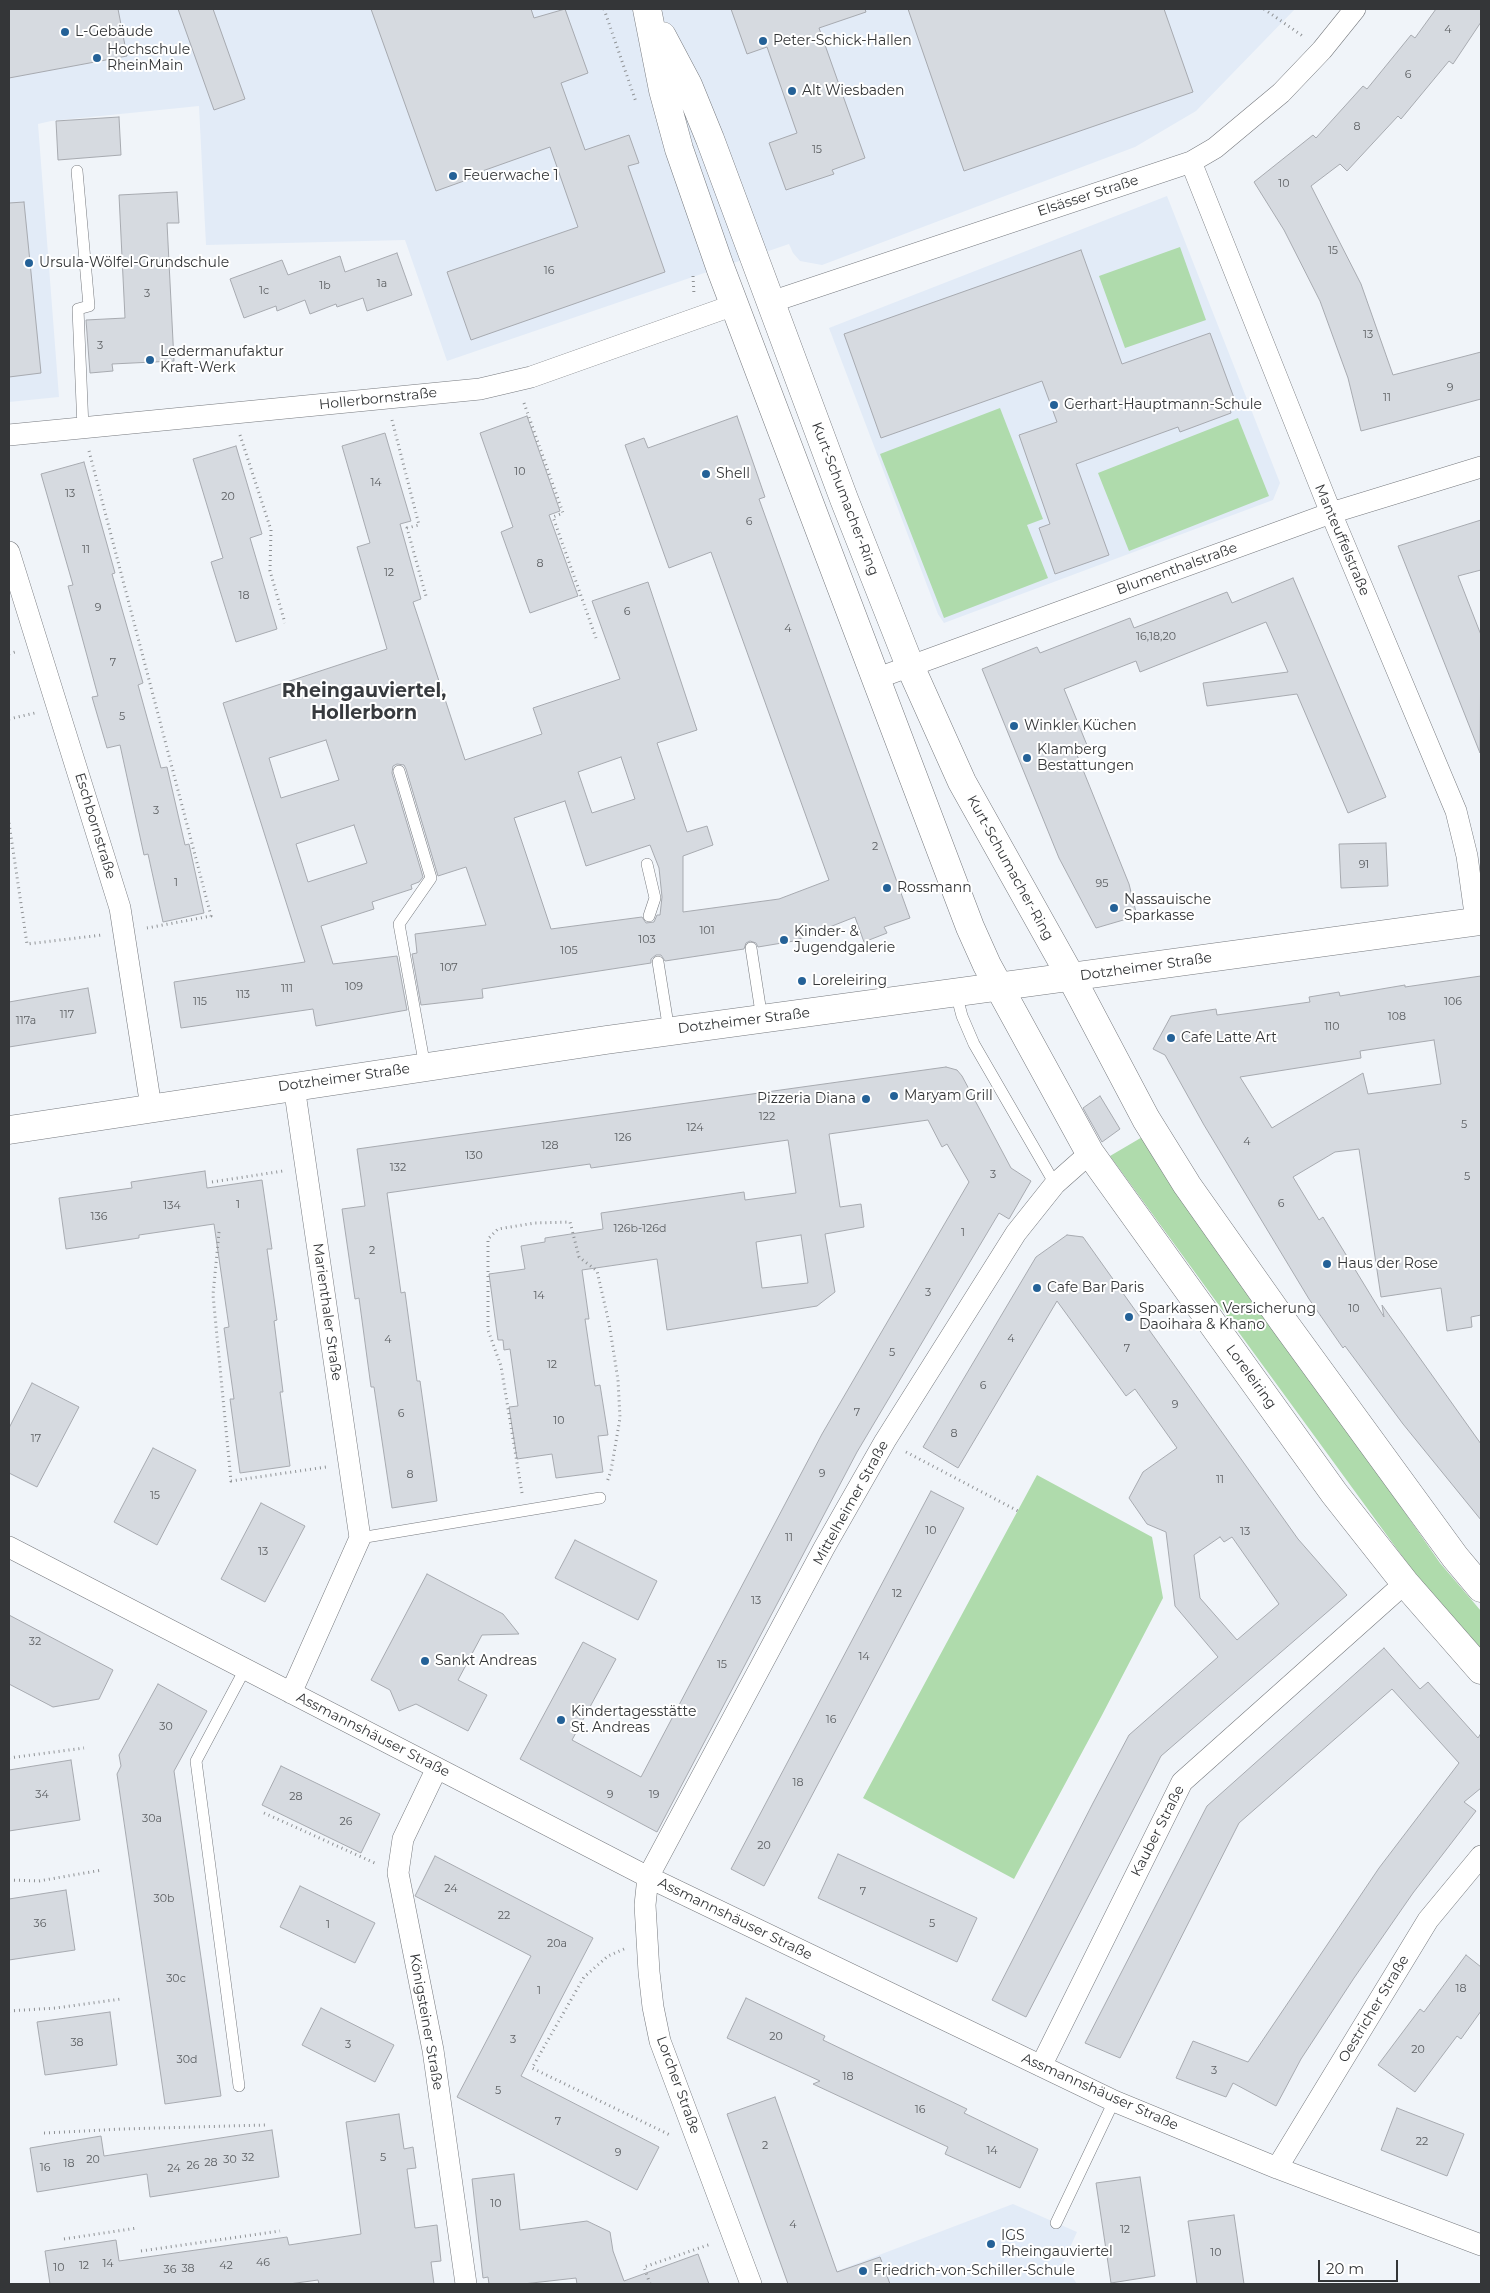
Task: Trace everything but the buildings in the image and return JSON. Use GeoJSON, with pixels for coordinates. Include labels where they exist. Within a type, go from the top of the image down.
{"type":"FeatureCollection","features":[{"type":"Feature","properties":{"kind":"main road","name":"Kurt-Schumacher-Ring"},"geometry":{"type":"LineString","coordinates":[[647,9],[688,85],[844,498],[910,666],[962,782],[1071,977]]}},
{"type":"Feature","properties":{"kind":"main road","name":"Kurt-Schumacher-Ring"},"geometry":{"type":"LineString","coordinates":[[647,9],[679,149],[734,305],[970,927],[1000,988]]}},
{"type":"Feature","properties":{"kind":"main road","name":"Dotzheimer Straße"},"geometry":{"type":"LineString","coordinates":[[9,1130],[425,1066],[669,1031],[1000,988],[1478,921]]}},
{"type":"Feature","properties":{"kind":"main road"},"geometry":{"type":"LineString","coordinates":[[1071,977],[1146,1120],[1187,1185],[1455,1557],[1481,1588]]}},
{"type":"Feature","properties":{"kind":"main road","name":"Loreleiring"},"geometry":{"type":"LineString","coordinates":[[1000,988],[1090,1153],[1334,1492],[1405,1583],[1481,1670]]}},
{"type":"Feature","properties":{"kind":"street","name":"Elsässer Straße"},"geometry":{"type":"LineString","coordinates":[[771,302],[1191,162],[1215,148],[1281,92],[1322,50],[1355,9]]}},
{"type":"Feature","properties":{"kind":"street","name":"Manteuffelstraße"},"geometry":{"type":"LineString","coordinates":[[1191,162],[1331,513],[1456,811],[1467,856],[1478,921]]}},
{"type":"Feature","properties":{"kind":"street","name":"Hollerbornstraße"},"geometry":{"type":"LineString","coordinates":[[9,436],[480,388],[516,381],[734,305]]}},
{"type":"Feature","properties":{"kind":"street","name":"Blumenthalstraße"},"geometry":{"type":"LineString","coordinates":[[876,679],[1331,513],[1481,467]]}},
{"type":"Feature","properties":{"kind":"street","name":"Eschbornstraße"},"geometry":{"type":"LineString","coordinates":[[9,552],[120,908],[151,1108]]}},
{"type":"Feature","properties":{"kind":"street","name":"Marienthaler Straße"},"geometry":{"type":"LineString","coordinates":[[294,1086],[360,1538]]}},
{"type":"Feature","properties":{"kind":"street","name":"Mittelheimer Straße"},"geometry":{"type":"LineString","coordinates":[[648,1877],[824,1548],[885,1441],[1016,1232],[1055,1184],[1090,1153]]}},
{"type":"Feature","properties":{"kind":"street"},"geometry":{"type":"LineString","coordinates":[[291,1693],[360,1538]]}},
{"type":"Feature","properties":{"kind":"street","name":"Assmannshäuser Straße"},"geometry":{"type":"LineString","coordinates":[[9,1547],[648,1877],[1114,2101],[1277,2168],[1481,2245]]}},
{"type":"Feature","properties":{"kind":"street","name":"Kauber Straße"},"geometry":{"type":"LineString","coordinates":[[1041,2066],[1182,1782],[1405,1583]]}},
{"type":"Feature","properties":{"kind":"street","name":"Königsteiner Straße"},"geometry":{"type":"LineString","coordinates":[[438,1768],[403,1839],[398,1873],[434,2050],[466,2284]]}},
{"type":"Feature","properties":{"kind":"street","name":"Oestricher Straße"},"geometry":{"type":"LineString","coordinates":[[1277,2168],[1428,1920],[1481,1856]]}},
{"type":"Feature","properties":{"kind":"street","name":"Lorcher Straße"},"geometry":{"type":"LineString","coordinates":[[648,1877],[646,1905],[653,2007],[660,2041],[751,2284]]}},
{"type":"Feature","properties":{"kind":"lane"},"geometry":{"type":"LineString","coordinates":[[76,171],[89,306],[78,309],[83,428]]}},
{"type":"Feature","properties":{"kind":"lane"},"geometry":{"type":"LineString","coordinates":[[398,771],[432,878],[399,924],[425,1066]]}},
{"type":"Feature","properties":{"kind":"lane"},"geometry":{"type":"LineString","coordinates":[[647,864],[655,898],[649,916]]}},
{"type":"Feature","properties":{"kind":"lane"},"geometry":{"type":"LineString","coordinates":[[751,948],[762,1019]]}},
{"type":"Feature","properties":{"kind":"lane"},"geometry":{"type":"LineString","coordinates":[[658,962],[669,1031]]}},
{"type":"Feature","properties":{"kind":"lane"},"geometry":{"type":"LineString","coordinates":[[956,993],[962,1016],[974,1044],[1055,1184]]}},
{"type":"Feature","properties":{"kind":"lane"},"geometry":{"type":"LineString","coordinates":[[360,1538],[600,1498]]}},
{"type":"Feature","properties":{"kind":"lane"},"geometry":{"type":"LineString","coordinates":[[239,2086],[196,1761],[245,1669]]}},
{"type":"Feature","properties":{"kind":"lane"},"geometry":{"type":"LineString","coordinates":[[1056,2223],[1114,2101]]}},
{"type":"Feature","properties":{"kind":"path"},"geometry":{"type":"LineString","coordinates":[[1264,9],[1322,50]]}},
{"type":"Feature","properties":{"kind":"path"},"geometry":{"type":"LineString","coordinates":[[516,381],[563,513],[553,517],[596,638]]}},
{"type":"Feature","properties":{"kind":"path"},"geometry":{"type":"LineString","coordinates":[[386,398],[419,525],[407,528],[426,596]]}},
{"type":"Feature","properties":{"kind":"path"},"geometry":{"type":"LineString","coordinates":[[232,413],[271,530],[270,571],[285,623]]}},
{"type":"Feature","properties":{"kind":"path"},"geometry":{"type":"LineString","coordinates":[[9,823],[27,944],[125,932],[211,916],[83,428]]}},
{"type":"Feature","properties":{"kind":"path"},"geometry":{"type":"LineString","coordinates":[[212,1182],[306,1168]]}},
{"type":"Feature","properties":{"kind":"path"},"geometry":{"type":"LineString","coordinates":[[524,1511],[501,1366],[488,1330],[488,1239],[498,1229],[535,1223],[570,1222],[579,1257],[597,1271],[609,1323],[618,1380],[620,1418],[611,1471],[600,1498]]}},
{"type":"Feature","properties":{"kind":"path"},"geometry":{"type":"LineString","coordinates":[[219,1232],[213,1295],[231,1481],[349,1464]]}},
{"type":"Feature","properties":{"kind":"path"},"geometry":{"type":"LineString","coordinates":[[885,1441],[1018,1511]]}},
{"type":"Feature","properties":{"kind":"path"},"geometry":{"type":"LineString","coordinates":[[9,1758],[84,1748]]}},
{"type":"Feature","properties":{"kind":"path"},"geometry":{"type":"LineString","coordinates":[[264,1812],[398,1873]]}},
{"type":"Feature","properties":{"kind":"path"},"geometry":{"type":"LineString","coordinates":[[9,1880],[39,1881],[102,1870]]}},
{"type":"Feature","properties":{"kind":"path"},"geometry":{"type":"LineString","coordinates":[[648,1938],[608,1956],[584,1977],[532,2068],[668,2136],[693,2128]]}},
{"type":"Feature","properties":{"kind":"path"},"geometry":{"type":"LineString","coordinates":[[9,2011],[56,2008],[121,1999]]}},
{"type":"Feature","properties":{"kind":"path"},"geometry":{"type":"LineString","coordinates":[[44,2133],[265,2125]]}},
{"type":"Feature","properties":{"kind":"path"},"geometry":{"type":"LineString","coordinates":[[64,2238],[137,2228]]}},
{"type":"Feature","properties":{"kind":"path"},"geometry":{"type":"LineString","coordinates":[[141,2252],[280,2230]]}},
{"type":"Feature","properties":{"kind":"path"},"geometry":{"type":"LineString","coordinates":[[650,2284],[644,2267],[733,2236]]}},
{"type":"Feature","properties":{"kind":"shaded area"},"geometry":{"type":"Polygon","coordinates":[[[9,9],[1295,9],[1196,111],[1135,147],[822,265],[800,261],[793,253],[789,244],[447,361],[405,240],[206,245],[199,106],[51,121],[38,124],[59,397],[9,402],[9,9]]]}},
{"type":"Feature","properties":{"kind":"shaded area","name":"Gerhart-Hauptmann-Schule"},"geometry":{"type":"Polygon","coordinates":[[[1167,196],[1280,483],[1273,500],[944,623],[938,614],[829,328],[1167,196]]]}},
{"type":"Feature","properties":{"kind":"shaded area","name":"IGS Rheingauviertel"},"geometry":{"type":"Polygon","coordinates":[[[1013,2204],[1077,2232],[1063,2263],[1077,2284],[803,2284],[1013,2204]]]}},
{"type":"Feature","properties":{"kind":"green space"},"geometry":{"type":"Polygon","coordinates":[[[1180,247],[1206,320],[1125,348],[1099,276],[1180,247]]]}},
{"type":"Feature","properties":{"kind":"green space"},"geometry":{"type":"Polygon","coordinates":[[[1000,408],[1043,519],[1027,525],[1048,578],[944,618],[880,454],[1000,408]]]}},
{"type":"Feature","properties":{"kind":"green space"},"geometry":{"type":"Polygon","coordinates":[[[1238,418],[1269,496],[1129,551],[1098,473],[1238,418]]]}},
{"type":"Feature","properties":{"kind":"green space"},"geometry":{"type":"Polygon","coordinates":[[[1144,1136],[1440,1563],[1481,1611],[1481,1649],[1413,1571],[1110,1156],[1144,1136]]]}},
{"type":"Feature","properties":{"kind":"green space"},"geometry":{"type":"Polygon","coordinates":[[[1037,1475],[1152,1537],[1163,1598],[1014,1879],[863,1798],[1037,1475]]]}},
{"type":"Feature","properties":{"kind":"place","name":"L-Gebäude"},"geometry":{"type":"Point","coordinates":[65,32]}},
{"type":"Feature","properties":{"kind":"place","name":"Peter-Schick-Hallen"},"geometry":{"type":"Point","coordinates":[763,41]}},
{"type":"Feature","properties":{"kind":"place","name":"Hochschule RheinMain"},"geometry":{"type":"Point","coordinates":[97,58]}},
{"type":"Feature","properties":{"kind":"place","name":"Alt Wiesbaden"},"geometry":{"type":"Point","coordinates":[792,91]}},
{"type":"Feature","properties":{"kind":"place","name":"Feuerwache 1"},"geometry":{"type":"Point","coordinates":[453,176]}},
{"type":"Feature","properties":{"kind":"place","name":"Ursula-Wölfel-Grundschule"},"geometry":{"type":"Point","coordinates":[29,263]}},
{"type":"Feature","properties":{"kind":"place","name":"Ledermanufaktur Kraft-Werk"},"geometry":{"type":"Point","coordinates":[150,360]}},
{"type":"Feature","properties":{"kind":"place","name":"Gerhart-Hauptmann-Schule"},"geometry":{"type":"Point","coordinates":[1054,405]}},
{"type":"Feature","properties":{"kind":"place","name":"Shell"},"geometry":{"type":"Point","coordinates":[706,474]}},
{"type":"Feature","properties":{"kind":"place","name":"Winkler Küchen"},"geometry":{"type":"Point","coordinates":[1014,726]}},
{"type":"Feature","properties":{"kind":"place","name":"Klamberg Bestattungen"},"geometry":{"type":"Point","coordinates":[1027,758]}},
{"type":"Feature","properties":{"kind":"place","name":"Rossmann"},"geometry":{"type":"Point","coordinates":[887,888]}},
{"type":"Feature","properties":{"kind":"place","name":"Nassauische Sparkasse"},"geometry":{"type":"Point","coordinates":[1114,908]}},
{"type":"Feature","properties":{"kind":"place","name":"Kinder- & Jugendgalerie"},"geometry":{"type":"Point","coordinates":[784,940]}},
{"type":"Feature","properties":{"kind":"place","name":"Loreleiring"},"geometry":{"type":"Point","coordinates":[802,981]}},
{"type":"Feature","properties":{"kind":"place","name":"Cafe Latte Art"},"geometry":{"type":"Point","coordinates":[1171,1038]}},
{"type":"Feature","properties":{"kind":"place","name":"Maryam Grill"},"geometry":{"type":"Point","coordinates":[894,1096]}},
{"type":"Feature","properties":{"kind":"place","name":"Pizzeria Diana"},"geometry":{"type":"Point","coordinates":[866,1099]}},
{"type":"Feature","properties":{"kind":"place","name":"Haus der Rose"},"geometry":{"type":"Point","coordinates":[1327,1264]}},
{"type":"Feature","properties":{"kind":"place","name":"Cafe Bar Paris"},"geometry":{"type":"Point","coordinates":[1037,1288]}},
{"type":"Feature","properties":{"kind":"place","name":"Sparkassen Versicherung Daoihara & Khano"},"geometry":{"type":"Point","coordinates":[1129,1317]}},
{"type":"Feature","properties":{"kind":"place","name":"Sankt Andreas"},"geometry":{"type":"Point","coordinates":[425,1661]}},
{"type":"Feature","properties":{"kind":"place","name":"Kindertagesstätte St. Andreas"},"geometry":{"type":"Point","coordinates":[561,1720]}},
{"type":"Feature","properties":{"kind":"place","name":"IGS Rheingauviertel"},"geometry":{"type":"Point","coordinates":[991,2244]}},
{"type":"Feature","properties":{"kind":"place","name":"Friedrich-von-Schiller-Schule"},"geometry":{"type":"Point","coordinates":[863,2271]}},
{"type":"Feature","properties":{"kind":"district","name":"Rheingauviertel, Hollerborn"},"geometry":{"type":"Point","coordinates":[364,702]}}]}
